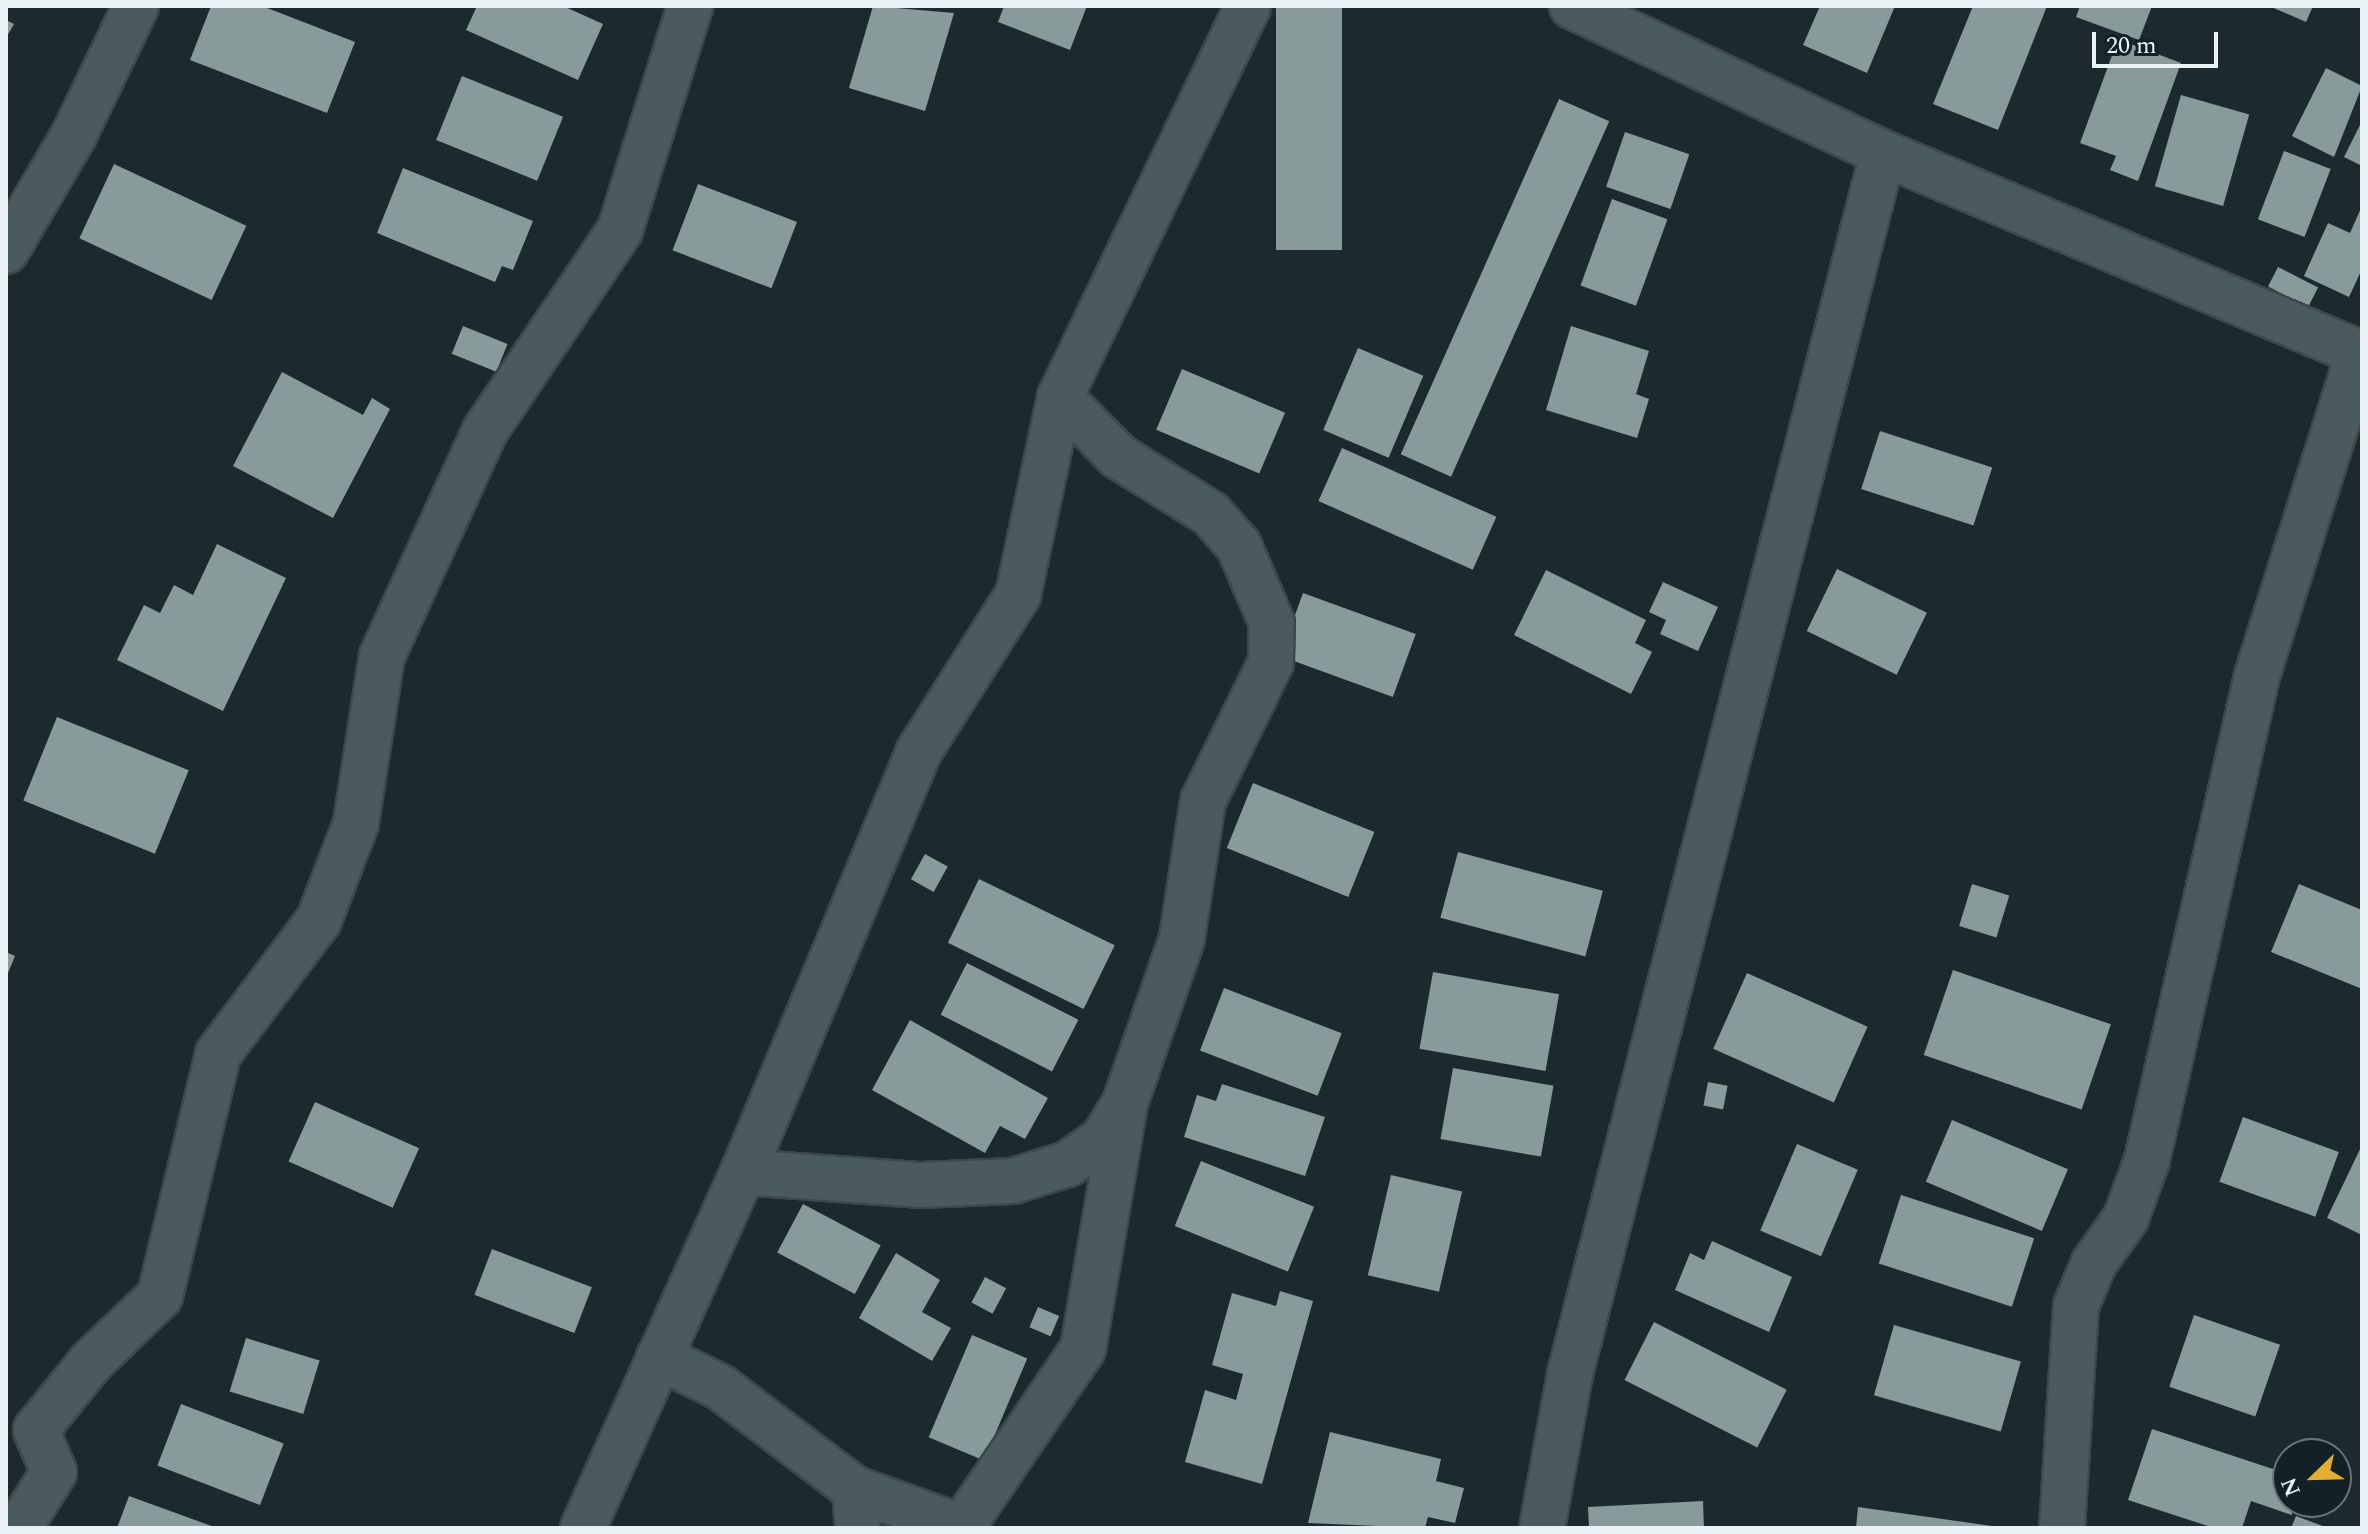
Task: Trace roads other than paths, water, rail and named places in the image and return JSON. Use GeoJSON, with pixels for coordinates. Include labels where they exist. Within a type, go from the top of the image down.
{"type":"FeatureCollection","features":[{"type":"Feature","properties":{"kind":"street"},"geometry":{"type":"LineString","coordinates":[[6,251],[74,135],[136,6]]}},
{"type":"Feature","properties":{"kind":"street"},"geometry":{"type":"LineString","coordinates":[[19,1528],[54,1472],[36,1430],[91,1362],[160,1296],[218,1054],[319,920],[356,823],[382,656],[485,431],[620,230],[690,6]]}},
{"type":"Feature","properties":{"kind":"street"},"geometry":{"type":"LineString","coordinates":[[583,1528],[743,1172],[918,753],[1018,595],[1060,397],[1248,6]]}},
{"type":"Feature","properties":{"kind":"street"},"geometry":{"type":"LineString","coordinates":[[1572,6],[1883,153],[2361,353],[2257,676],[2147,1160],[2126,1218],[2094,1263],[2076,1306],[2062,1528]]}},
{"type":"Feature","properties":{"kind":"street"},"geometry":{"type":"LineString","coordinates":[[1542,1528],[1570,1374],[1883,153]]}},
{"type":"Feature","properties":{"kind":"street"},"geometry":{"type":"LineString","coordinates":[[659,1357],[720,1387],[856,1508],[964,1526],[1083,1349],[1125,1103],[1182,938],[1203,801],[1271,662],[1272,623],[1246,558],[1211,514],[1118,456],[1060,397]]}},
{"type":"Feature","properties":{"kind":"street"},"geometry":{"type":"LineString","coordinates":[[743,1172],[922,1185],[1013,1181],[1068,1164],[1103,1139],[1125,1103]]}}]}
